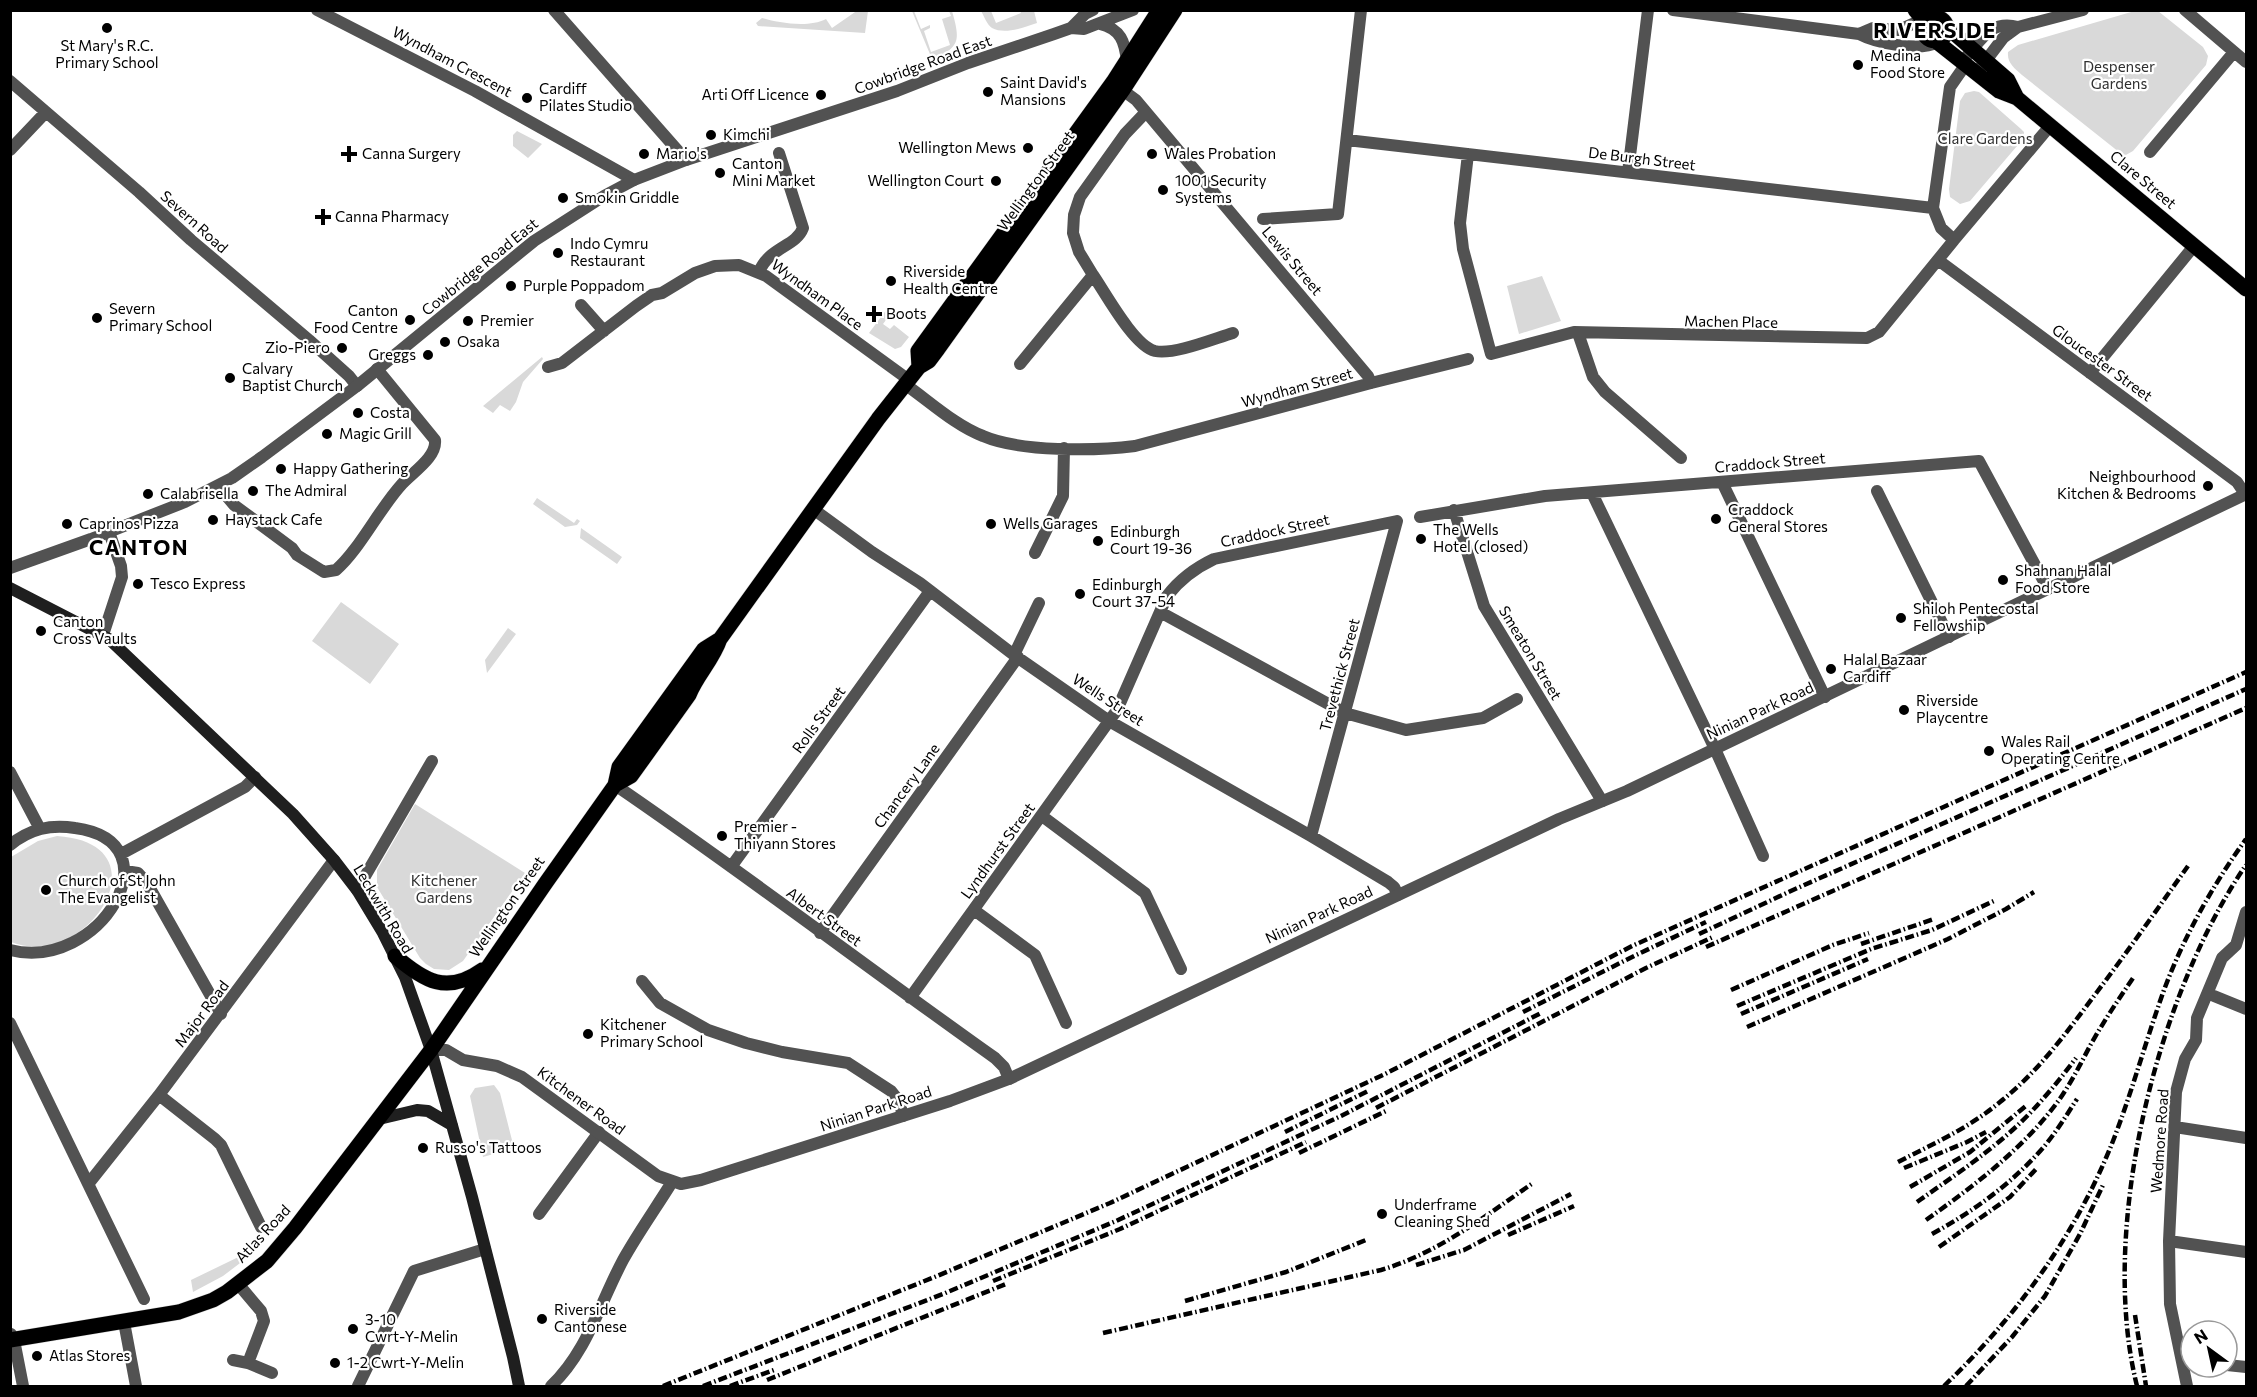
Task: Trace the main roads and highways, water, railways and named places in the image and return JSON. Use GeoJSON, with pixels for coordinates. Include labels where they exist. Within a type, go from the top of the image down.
{"type":"FeatureCollection","features":[{"type":"Feature","properties":{"kind":"main road","name":"Wellington Street"},"geometry":{"type":"LineString","coordinates":[[1118,86],[1127,62],[1159,10]]}},
{"type":"Feature","properties":{"kind":"main road","name":"Wellington Street"},"geometry":{"type":"LineString","coordinates":[[431,1050],[615,785],[631,776],[689,695],[693,685],[715,654],[720,639],[878,419],[919,366],[918,351],[1176,10]]}},
{"type":"Feature","properties":{"kind":"main road","name":"Clare Street"},"geometry":{"type":"LineString","coordinates":[[1970,67],[1973,49],[1947,27],[1943,20],[1927,15],[1924,34],[1929,40],[1937,42],[2000,91],[2017,98],[2247,290]]}},
{"type":"Feature","properties":{"kind":"main road"},"geometry":{"type":"LineString","coordinates":[[1937,42],[1944,38],[1947,27]]}},
{"type":"Feature","properties":{"kind":"main road","name":"Leckwith Road"},"geometry":{"type":"LineString","coordinates":[[10,588],[103,636],[293,814],[357,890],[395,956],[413,997],[431,1050],[485,1249],[519,1386]]}},
{"type":"Feature","properties":{"kind":"main road"},"geometry":{"type":"LineString","coordinates":[[395,956],[422,977],[447,984],[463,981],[488,966]]}},
{"type":"Feature","properties":{"kind":"main road","name":"Atlas Road"},"geometry":{"type":"LineString","coordinates":[[12,1338],[124,1323],[179,1312],[213,1300],[238,1285],[267,1261],[286,1239],[431,1050]]}},
{"type":"Feature","properties":{"kind":"main road"},"geometry":{"type":"LineString","coordinates":[[379,1119],[417,1110],[428,1111],[452,1125]]}},
{"type":"Feature","properties":{"kind":"railway"},"geometry":{"type":"LineString","coordinates":[[663,1386],[937,1276],[1110,1203],[1385,1074],[1632,946],[2246,672]]}},
{"type":"Feature","properties":{"kind":"railway"},"geometry":{"type":"LineString","coordinates":[[1699,934],[2246,689]]}},
{"type":"Feature","properties":{"kind":"railway"},"geometry":{"type":"LineString","coordinates":[[1706,947],[2246,708]]}},
{"type":"Feature","properties":{"kind":"railway"},"geometry":{"type":"LineString","coordinates":[[1944,1386],[1996,1332],[2019,1303],[2042,1273],[2081,1209],[2113,1141],[2164,990],[2181,950],[2222,874],[2246,839]]}},
{"type":"Feature","properties":{"kind":"railway"},"geometry":{"type":"LineString","coordinates":[[2137,1386],[2127,1324],[2125,1258],[2131,1188],[2143,1116],[2162,1047],[2186,980],[2214,919],[2246,865]]}},
{"type":"Feature","properties":{"kind":"railway"},"geometry":{"type":"LineString","coordinates":[[1898,1162],[1976,1120],[2027,1077],[2075,1022],[2188,866]]}},
{"type":"Feature","properties":{"kind":"railway"},"geometry":{"type":"LineString","coordinates":[[1747,1027],[1948,939],[2034,892]]}},
{"type":"Feature","properties":{"kind":"railway"},"geometry":{"type":"LineString","coordinates":[[1737,1006],[1871,949],[1932,930],[1996,900]]}},
{"type":"Feature","properties":{"kind":"railway"},"geometry":{"type":"LineString","coordinates":[[1861,944],[1934,919]]}},
{"type":"Feature","properties":{"kind":"railway"},"geometry":{"type":"LineString","coordinates":[[1523,1012],[1706,922]]}},
{"type":"Feature","properties":{"kind":"railway"},"geometry":{"type":"LineString","coordinates":[[1731,990],[1833,945],[1869,933]]}},
{"type":"Feature","properties":{"kind":"railway"},"geometry":{"type":"LineString","coordinates":[[1376,1108],[1646,968],[1713,937]]}},
{"type":"Feature","properties":{"kind":"railway"},"geometry":{"type":"LineString","coordinates":[[1741,1014],[1868,959]]}},
{"type":"Feature","properties":{"kind":"railway"},"geometry":{"type":"LineString","coordinates":[[1926,1220],[1997,1165],[2045,1118],[2068,1087],[2101,1027],[2133,978]]}},
{"type":"Feature","properties":{"kind":"railway"},"geometry":{"type":"LineString","coordinates":[[703,1386],[943,1294],[1116,1221],[1341,1116],[1541,1013]]}},
{"type":"Feature","properties":{"kind":"railway"},"geometry":{"type":"LineString","coordinates":[[1917,1202],[2006,1136],[2048,1093],[2076,1058]]}},
{"type":"Feature","properties":{"kind":"railway"},"geometry":{"type":"LineString","coordinates":[[1285,1132],[1368,1091]]}},
{"type":"Feature","properties":{"kind":"railway"},"geometry":{"type":"LineString","coordinates":[[1932,1234],[1963,1216],[2018,1174],[2047,1143],[2077,1099]]}},
{"type":"Feature","properties":{"kind":"railway"},"geometry":{"type":"LineString","coordinates":[[1910,1187],[1970,1152],[2027,1105]]}},
{"type":"Feature","properties":{"kind":"railway"},"geometry":{"type":"LineString","coordinates":[[1299,1153],[1388,1110]]}},
{"type":"Feature","properties":{"kind":"railway"},"geometry":{"type":"LineString","coordinates":[[1904,1168],[1986,1132]]}},
{"type":"Feature","properties":{"kind":"railway"},"geometry":{"type":"LineString","coordinates":[[993,1281],[1120,1229],[1306,1142]]}},
{"type":"Feature","properties":{"kind":"railway"},"geometry":{"type":"LineString","coordinates":[[1939,1247],[2010,1197],[2037,1168]]}},
{"type":"Feature","properties":{"kind":"railway"},"geometry":{"type":"LineString","coordinates":[[1103,1333],[1381,1270],[1402,1263],[1460,1233],[1533,1183]]}},
{"type":"Feature","properties":{"kind":"railway"},"geometry":{"type":"LineString","coordinates":[[1966,1386],[2012,1337],[2045,1296],[2080,1234],[2103,1185]]}},
{"type":"Feature","properties":{"kind":"railway"},"geometry":{"type":"LineString","coordinates":[[1416,1265],[1464,1250],[1571,1194]]}},
{"type":"Feature","properties":{"kind":"railway"},"geometry":{"type":"LineString","coordinates":[[1508,1235],[1574,1206]]}},
{"type":"Feature","properties":{"kind":"railway"},"geometry":{"type":"LineString","coordinates":[[1185,1301],[1286,1272],[1366,1240]]}},
{"type":"Feature","properties":{"kind":"railway"},"geometry":{"type":"LineString","coordinates":[[767,1380],[1006,1284]]}},
{"type":"Feature","properties":{"kind":"railway"},"geometry":{"type":"LineString","coordinates":[[2135,1315],[2146,1386]]}},
{"type":"Feature","properties":{"kind":"railway"},"geometry":{"type":"LineString","coordinates":[[730,1386],[774,1370]]}},
{"type":"Feature","properties":{"kind":"place","name":"St Mary's R.C. Primary School"},"geometry":{"type":"Point","coordinates":[107,28]}},
{"type":"Feature","properties":{"kind":"place","name":"Medina Food Store"},"geometry":{"type":"Point","coordinates":[1858,65]}},
{"type":"Feature","properties":{"kind":"place","name":"Saint David's Mansions"},"geometry":{"type":"Point","coordinates":[988,92]}},
{"type":"Feature","properties":{"kind":"place","name":"Arti Off Licence"},"geometry":{"type":"Point","coordinates":[821,95]}},
{"type":"Feature","properties":{"kind":"place","name":"Cardiff Pilates Studio"},"geometry":{"type":"Point","coordinates":[527,98]}},
{"type":"Feature","properties":{"kind":"place","name":"Kimchi"},"geometry":{"type":"Point","coordinates":[711,135]}},
{"type":"Feature","properties":{"kind":"place","name":"Wellington Mews"},"geometry":{"type":"Point","coordinates":[1028,148]}},
{"type":"Feature","properties":{"kind":"place","name":"Canna Surgery"},"geometry":{"type":"Point","coordinates":[349,154]}},
{"type":"Feature","properties":{"kind":"place","name":"Mario's"},"geometry":{"type":"Point","coordinates":[644,154]}},
{"type":"Feature","properties":{"kind":"place","name":"Wales Probation"},"geometry":{"type":"Point","coordinates":[1152,154]}},
{"type":"Feature","properties":{"kind":"place","name":"Canton Mini Market"},"geometry":{"type":"Point","coordinates":[720,173]}},
{"type":"Feature","properties":{"kind":"place","name":"Wellington Court"},"geometry":{"type":"Point","coordinates":[996,181]}},
{"type":"Feature","properties":{"kind":"place","name":"1001 Security Systems"},"geometry":{"type":"Point","coordinates":[1163,190]}},
{"type":"Feature","properties":{"kind":"place","name":"Smokin Griddle"},"geometry":{"type":"Point","coordinates":[563,198]}},
{"type":"Feature","properties":{"kind":"place","name":"Canna Pharmacy"},"geometry":{"type":"Point","coordinates":[323,217]}},
{"type":"Feature","properties":{"kind":"place","name":"Indo Cymru Restaurant"},"geometry":{"type":"Point","coordinates":[558,253]}},
{"type":"Feature","properties":{"kind":"place","name":"Riverside Health Centre"},"geometry":{"type":"Point","coordinates":[891,281]}},
{"type":"Feature","properties":{"kind":"place","name":"Purple Poppadom"},"geometry":{"type":"Point","coordinates":[511,286]}},
{"type":"Feature","properties":{"kind":"place","name":"Boots"},"geometry":{"type":"Point","coordinates":[874,314]}},
{"type":"Feature","properties":{"kind":"place","name":"Severn Primary School"},"geometry":{"type":"Point","coordinates":[97,318]}},
{"type":"Feature","properties":{"kind":"place","name":"Canton Food Centre"},"geometry":{"type":"Point","coordinates":[410,320]}},
{"type":"Feature","properties":{"kind":"place","name":"Premier"},"geometry":{"type":"Point","coordinates":[468,321]}},
{"type":"Feature","properties":{"kind":"place","name":"Osaka"},"geometry":{"type":"Point","coordinates":[445,342]}},
{"type":"Feature","properties":{"kind":"place","name":"Zio-Piero"},"geometry":{"type":"Point","coordinates":[342,348]}},
{"type":"Feature","properties":{"kind":"place","name":"Greggs"},"geometry":{"type":"Point","coordinates":[428,355]}},
{"type":"Feature","properties":{"kind":"place","name":"Calvary Baptist Church"},"geometry":{"type":"Point","coordinates":[230,378]}},
{"type":"Feature","properties":{"kind":"place","name":"Costa"},"geometry":{"type":"Point","coordinates":[358,413]}},
{"type":"Feature","properties":{"kind":"place","name":"Magic Grill"},"geometry":{"type":"Point","coordinates":[327,434]}},
{"type":"Feature","properties":{"kind":"place","name":"Happy Gathering"},"geometry":{"type":"Point","coordinates":[281,469]}},
{"type":"Feature","properties":{"kind":"place","name":"Neighbourhood Kitchen & Bedrooms"},"geometry":{"type":"Point","coordinates":[2208,486]}},
{"type":"Feature","properties":{"kind":"place","name":"The Admiral"},"geometry":{"type":"Point","coordinates":[253,491]}},
{"type":"Feature","properties":{"kind":"place","name":"Calabrisella"},"geometry":{"type":"Point","coordinates":[148,494]}},
{"type":"Feature","properties":{"kind":"place","name":"Craddock General Stores"},"geometry":{"type":"Point","coordinates":[1716,519]}},
{"type":"Feature","properties":{"kind":"place","name":"Haystack Cafe"},"geometry":{"type":"Point","coordinates":[213,520]}},
{"type":"Feature","properties":{"kind":"place","name":"Caprinos Pizza"},"geometry":{"type":"Point","coordinates":[67,524]}},
{"type":"Feature","properties":{"kind":"place","name":"Wells Garages"},"geometry":{"type":"Point","coordinates":[991,524]}},
{"type":"Feature","properties":{"kind":"place","name":"The Wells Hotel (closed)"},"geometry":{"type":"Point","coordinates":[1421,539]}},
{"type":"Feature","properties":{"kind":"place","name":"Edinburgh Court 19-36"},"geometry":{"type":"Point","coordinates":[1098,541]}},
{"type":"Feature","properties":{"kind":"place","name":"Shahnan Halal Food Store"},"geometry":{"type":"Point","coordinates":[2003,580]}},
{"type":"Feature","properties":{"kind":"place","name":"Tesco Express"},"geometry":{"type":"Point","coordinates":[138,584]}},
{"type":"Feature","properties":{"kind":"place","name":"Edinburgh Court 37-54"},"geometry":{"type":"Point","coordinates":[1080,594]}},
{"type":"Feature","properties":{"kind":"place","name":"Shiloh Pentecostal Fellowship"},"geometry":{"type":"Point","coordinates":[1901,618]}},
{"type":"Feature","properties":{"kind":"place","name":"Canton Cross Vaults"},"geometry":{"type":"Point","coordinates":[41,631]}},
{"type":"Feature","properties":{"kind":"place","name":"Halal Bazaar Cardiff"},"geometry":{"type":"Point","coordinates":[1831,669]}},
{"type":"Feature","properties":{"kind":"place","name":"Riverside Playcentre"},"geometry":{"type":"Point","coordinates":[1904,710]}},
{"type":"Feature","properties":{"kind":"place","name":"Wales Rail Operating Centre"},"geometry":{"type":"Point","coordinates":[1989,751]}},
{"type":"Feature","properties":{"kind":"place","name":"Premier - Thiyann Stores"},"geometry":{"type":"Point","coordinates":[722,836]}},
{"type":"Feature","properties":{"kind":"place","name":"Church of St John The Evangelist"},"geometry":{"type":"Point","coordinates":[46,890]}},
{"type":"Feature","properties":{"kind":"place","name":"Kitchener Primary School"},"geometry":{"type":"Point","coordinates":[588,1034]}},
{"type":"Feature","properties":{"kind":"place","name":"Russo's Tattoos"},"geometry":{"type":"Point","coordinates":[423,1148]}},
{"type":"Feature","properties":{"kind":"place","name":"Underframe Cleaning Shed"},"geometry":{"type":"Point","coordinates":[1382,1214]}},
{"type":"Feature","properties":{"kind":"place","name":"Riverside Cantonese"},"geometry":{"type":"Point","coordinates":[542,1319]}},
{"type":"Feature","properties":{"kind":"place","name":"3-10 Cwrt-Y-Melin"},"geometry":{"type":"Point","coordinates":[353,1329]}},
{"type":"Feature","properties":{"kind":"place","name":"Atlas Stores"},"geometry":{"type":"Point","coordinates":[37,1356]}},
{"type":"Feature","properties":{"kind":"place","name":"1-2 Cwrt-Y-Melin"},"geometry":{"type":"Point","coordinates":[335,1363]}},
{"type":"Feature","properties":{"kind":"district","name":"RIVERSIDE"},"geometry":{"type":"Point","coordinates":[1935,31]}},
{"type":"Feature","properties":{"kind":"district","name":"CANTON"},"geometry":{"type":"Point","coordinates":[139,548]}},
{"type":"Feature","properties":{"kind":"park label","name":"Despenser Gardens"},"geometry":{"type":"Point","coordinates":[2119,76]}},
{"type":"Feature","properties":{"kind":"park label","name":"Clare Gardens"},"geometry":{"type":"Point","coordinates":[1985,139]}},
{"type":"Feature","properties":{"kind":"park label","name":"Kitchener Gardens"},"geometry":{"type":"Point","coordinates":[444,890]}}]}
